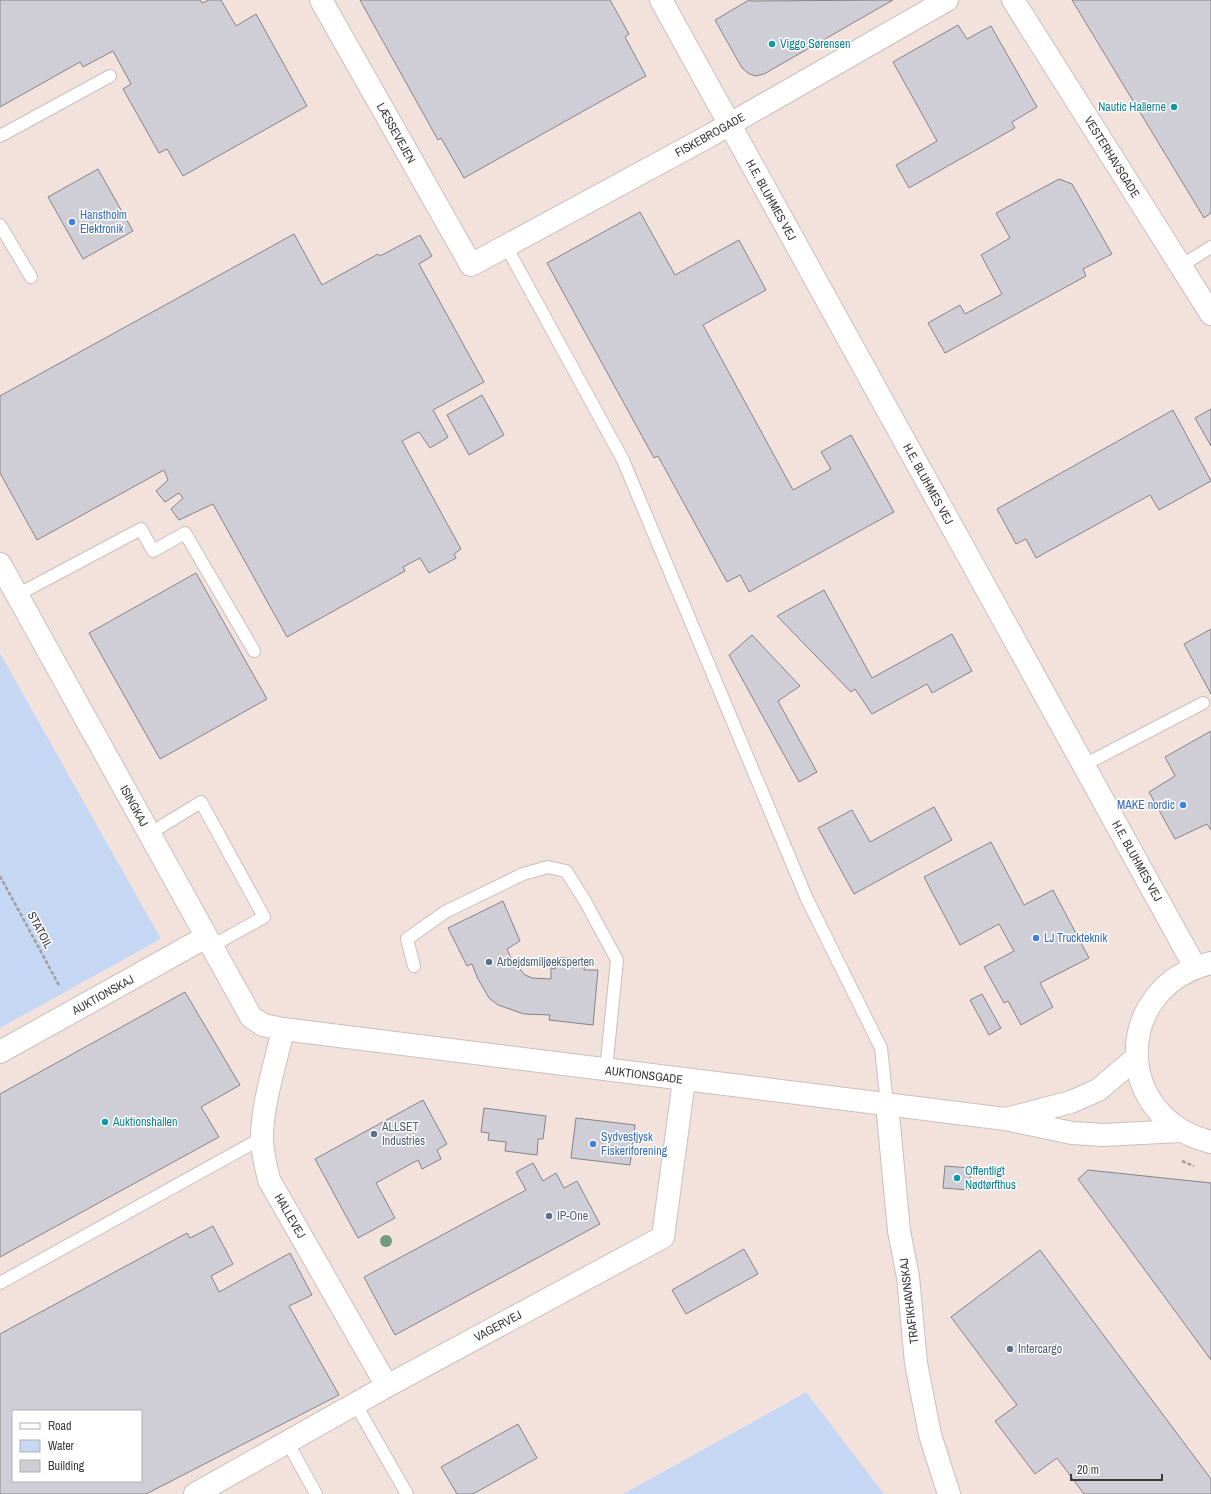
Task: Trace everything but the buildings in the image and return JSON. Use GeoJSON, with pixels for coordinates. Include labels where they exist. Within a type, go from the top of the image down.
{"type":"FeatureCollection","features":[{"type":"Feature","properties":{"kind":"street","name":"LÆSSEVEJEN"},"geometry":{"type":"LineString","coordinates":[[321,0],[471,265]]}},
{"type":"Feature","properties":{"kind":"street","name":"H.E. BLUHMES VEJ"},"geometry":{"type":"LineString","coordinates":[[661,0],[1183,945],[1203,965]]}},
{"type":"Feature","properties":{"kind":"street","name":"FISKEBROGADE"},"geometry":{"type":"LineString","coordinates":[[471,265],[729,125],[947,0]]}},
{"type":"Feature","properties":{"kind":"street","name":"VESTERHAVSGADE"},"geometry":{"type":"LineString","coordinates":[[1013,0],[1211,314]]}},
{"type":"Feature","properties":{"kind":"street","name":"ISINGKAJ"},"geometry":{"type":"LineString","coordinates":[[0,564],[252,1018],[263,1025],[284,1029]]}},
{"type":"Feature","properties":{"kind":"street","name":"AUKTIONSKAJ"},"geometry":{"type":"LineString","coordinates":[[0,1052],[209,942]]}},
{"type":"Feature","properties":{"kind":"street"},"geometry":{"type":"LineString","coordinates":[[1203,965],[1168,983],[1154,999],[1144,1016],[1137,1037],[1136,1058],[1140,1079],[1149,1099],[1163,1117],[1180,1131],[1198,1139],[1211,1142]]}},
{"type":"Feature","properties":{"kind":"street","name":"AUKTIONSGADE"},"geometry":{"type":"LineString","coordinates":[[284,1029],[684,1080],[887,1104],[1005,1120],[1072,1133],[1102,1135],[1180,1131]]}},
{"type":"Feature","properties":{"kind":"street","name":"HALLEVEJ"},"geometry":{"type":"LineString","coordinates":[[284,1029],[265,1109],[262,1138],[264,1158],[269,1180],[387,1386]]}},
{"type":"Feature","properties":{"kind":"street","name":"AUKTIONSGADE"},"geometry":{"type":"LineString","coordinates":[[1005,1120],[1071,1102],[1098,1090],[1136,1058]]}},
{"type":"Feature","properties":{"kind":"street","name":"VAGERVEJ"},"geometry":{"type":"LineString","coordinates":[[195,1494],[356,1405],[387,1386],[664,1237],[684,1080]]}},
{"type":"Feature","properties":{"kind":"street","name":"TRAFIKHAVNSKAJ"},"geometry":{"type":"LineString","coordinates":[[887,1104],[899,1231],[908,1277],[916,1363],[930,1435],[949,1494]]}},
{"type":"Feature","properties":{"kind":"lane"},"geometry":{"type":"LineString","coordinates":[[0,136],[110,76]]}},
{"type":"Feature","properties":{"kind":"lane"},"geometry":{"type":"LineString","coordinates":[[0,225],[31,277]]}},
{"type":"Feature","properties":{"kind":"lane"},"geometry":{"type":"LineString","coordinates":[[506,246],[622,460],[807,899],[880,1048],[887,1104]]}},
{"type":"Feature","properties":{"kind":"lane"},"geometry":{"type":"LineString","coordinates":[[1181,266],[1211,247]]}},
{"type":"Feature","properties":{"kind":"lane"},"geometry":{"type":"LineString","coordinates":[[17,595],[141,529],[154,551],[185,533],[254,651]]}},
{"type":"Feature","properties":{"kind":"lane"},"geometry":{"type":"LineString","coordinates":[[1084,765],[1203,703]]}},
{"type":"Feature","properties":{"kind":"lane"},"geometry":{"type":"LineString","coordinates":[[149,834],[201,802],[264,918],[209,942]]}},
{"type":"Feature","properties":{"kind":"lane"},"geometry":{"type":"LineString","coordinates":[[414,966],[407,939],[445,912],[523,874],[548,867],[566,871],[585,901],[617,960],[606,1070]]}},
{"type":"Feature","properties":{"kind":"lane"},"geometry":{"type":"LineString","coordinates":[[0,1283],[262,1138]]}},
{"type":"Feature","properties":{"kind":"lane"},"geometry":{"type":"LineString","coordinates":[[356,1405],[407,1494]]}},
{"type":"Feature","properties":{"kind":"lane"},"geometry":{"type":"LineString","coordinates":[[288,1443],[316,1494]]}},
{"type":"Feature","properties":{"kind":"path","name":"STATOIL"},"geometry":{"type":"LineString","coordinates":[[0,876],[63,993]]}},
{"type":"Feature","properties":{"kind":"shaded area"},"geometry":{"type":"Polygon","coordinates":[[[0,0],[1211,0],[1211,1494],[884,1494],[805,1392],[623,1494],[0,1494],[0,1028],[161,939],[0,653],[0,0]]]}},
{"type":"Feature","properties":{"kind":"water"},"geometry":{"type":"Polygon","coordinates":[[[0,653],[161,939],[0,1028],[0,653]]]}},
{"type":"Feature","properties":{"kind":"water"},"geometry":{"type":"Polygon","coordinates":[[[806,1392],[884,1494],[623,1494],[806,1392]]]}},
{"type":"Feature","properties":{"kind":"place","name":"Viggo Sørensen"},"geometry":{"type":"Point","coordinates":[772,44]}},
{"type":"Feature","properties":{"kind":"place","name":"Nautic Hallerne"},"geometry":{"type":"Point","coordinates":[1174,107]}},
{"type":"Feature","properties":{"kind":"place","name":"Hanstholm Elektronik"},"geometry":{"type":"Point","coordinates":[72,222]}},
{"type":"Feature","properties":{"kind":"place","name":"MAKE nordic"},"geometry":{"type":"Point","coordinates":[1183,805]}},
{"type":"Feature","properties":{"kind":"place","name":"LJ Truckteknik"},"geometry":{"type":"Point","coordinates":[1036,938]}},
{"type":"Feature","properties":{"kind":"place","name":"Arbejdsmiljøeksperten"},"geometry":{"type":"Point","coordinates":[489,962]}},
{"type":"Feature","properties":{"kind":"place","name":"Auktionshallen"},"geometry":{"type":"Point","coordinates":[105,1122]}},
{"type":"Feature","properties":{"kind":"place","name":"ALLSET Industries"},"geometry":{"type":"Point","coordinates":[374,1134]}},
{"type":"Feature","properties":{"kind":"place","name":"Sydvestjysk Fiskeriforening"},"geometry":{"type":"Point","coordinates":[593,1144]}},
{"type":"Feature","properties":{"kind":"place","name":"Offentligt Nødtørfthus"},"geometry":{"type":"Point","coordinates":[957,1178]}},
{"type":"Feature","properties":{"kind":"place","name":"IP-One"},"geometry":{"type":"Point","coordinates":[549,1216]}},
{"type":"Feature","properties":{"kind":"place","name":"Intercargo"},"geometry":{"type":"Point","coordinates":[1010,1349]}}]}
